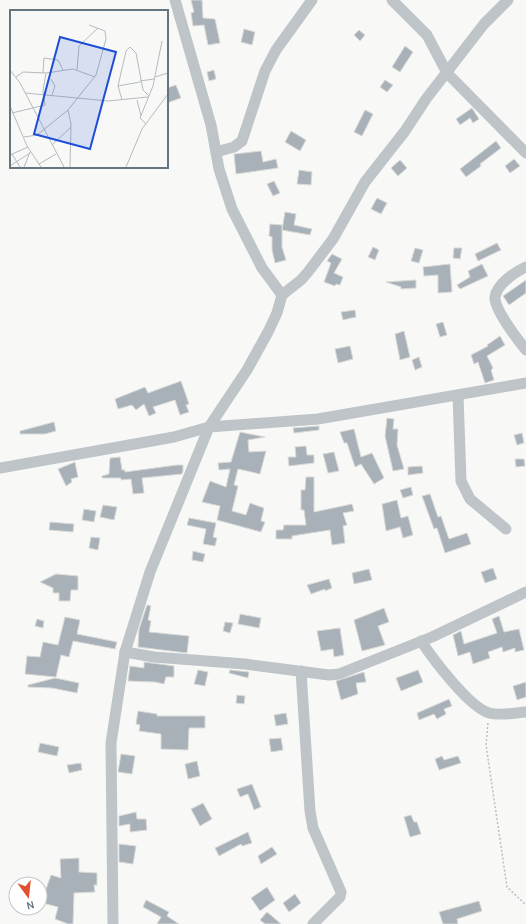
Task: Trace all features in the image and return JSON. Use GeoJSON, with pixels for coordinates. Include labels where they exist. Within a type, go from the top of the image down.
{"type":"FeatureCollection","features":[{"type":"Feature","properties":{"kind":"street"},"geometry":{"type":"LineString","coordinates":[[175,0],[211,125],[223,182],[241,230],[262,268],[282,295]]}},
{"type":"Feature","properties":{"kind":"street"},"geometry":{"type":"LineString","coordinates":[[216,152],[234,147],[242,141],[255,95],[264,71],[276,50],[312,0]]}},
{"type":"Feature","properties":{"kind":"street"},"geometry":{"type":"LineString","coordinates":[[392,0],[427,35],[447,73],[526,153]]}},
{"type":"Feature","properties":{"kind":"street"},"geometry":{"type":"LineString","coordinates":[[113,924],[111,743],[125,652],[150,572],[209,427],[246,370],[268,332],[277,313],[282,295],[302,280],[333,239],[365,182],[405,131],[426,99],[484,24],[508,0]]}},
{"type":"Feature","properties":{"kind":"street"},"geometry":{"type":"LineString","coordinates":[[526,267],[504,282],[498,288],[495,297],[497,306],[526,350]]}},
{"type":"Feature","properties":{"kind":"street"},"geometry":{"type":"LineString","coordinates":[[0,468],[174,437],[209,427],[318,418],[526,383]]}},
{"type":"Feature","properties":{"kind":"street"},"geometry":{"type":"LineString","coordinates":[[458,395],[461,481],[470,499],[506,528]]}},
{"type":"Feature","properties":{"kind":"street"},"geometry":{"type":"LineString","coordinates":[[125,652],[154,657],[245,664],[339,674],[482,614],[526,592]]}},
{"type":"Feature","properties":{"kind":"street"},"geometry":{"type":"LineString","coordinates":[[420,641],[438,665],[476,706],[488,713],[499,714],[526,712]]}},
{"type":"Feature","properties":{"kind":"street"},"geometry":{"type":"LineString","coordinates":[[301,671],[310,811],[313,828],[342,892],[340,897],[314,924]]}},
{"type":"Feature","properties":{"kind":"path"},"geometry":{"type":"LineString","coordinates":[[488,713],[486,745],[507,887],[526,905]]}},
{"type":"Feature","properties":{"kind":"building"},"geometry":{"type":"Polygon","coordinates":[[[191,0],[202,0],[203,18],[215,19],[220,43],[208,45],[204,25],[193,26],[191,13],[194,12],[191,0]]]}},
{"type":"Feature","properties":{"kind":"building"},"geometry":{"type":"Polygon","coordinates":[[[244,29],[255,32],[252,45],[241,42],[244,29]]]}},
{"type":"Feature","properties":{"kind":"building"},"geometry":{"type":"Polygon","coordinates":[[[359,30],[365,35],[360,41],[354,35],[359,30]]]}},
{"type":"Feature","properties":{"kind":"building"},"geometry":{"type":"Polygon","coordinates":[[[405,46],[413,52],[400,72],[392,67],[405,46]]]}},
{"type":"Feature","properties":{"kind":"building"},"geometry":{"type":"Polygon","coordinates":[[[214,70],[216,79],[209,81],[207,72],[214,70]]]}},
{"type":"Feature","properties":{"kind":"building"},"geometry":{"type":"Polygon","coordinates":[[[385,80],[393,85],[387,92],[380,87],[385,80]]]}},
{"type":"Feature","properties":{"kind":"building"},"geometry":{"type":"Polygon","coordinates":[[[176,85],[181,98],[168,103],[168,88],[176,85]]]}},
{"type":"Feature","properties":{"kind":"building"},"geometry":{"type":"Polygon","coordinates":[[[472,108],[479,119],[473,123],[470,118],[460,125],[456,119],[472,108]]]}},
{"type":"Feature","properties":{"kind":"building"},"geometry":{"type":"Polygon","coordinates":[[[365,110],[373,114],[362,136],[354,132],[365,110]]]}},
{"type":"Feature","properties":{"kind":"building"},"geometry":{"type":"Polygon","coordinates":[[[291,131],[306,140],[300,151],[285,142],[291,131]]]}},
{"type":"Feature","properties":{"kind":"building"},"geometry":{"type":"Polygon","coordinates":[[[496,141],[501,148],[466,177],[460,169],[496,141]]]}},
{"type":"Feature","properties":{"kind":"building"},"geometry":{"type":"Polygon","coordinates":[[[261,151],[263,162],[276,159],[278,168],[236,174],[234,154],[261,151]]]}},
{"type":"Feature","properties":{"kind":"building"},"geometry":{"type":"Polygon","coordinates":[[[514,159],[520,166],[510,173],[505,166],[514,159]]]}},
{"type":"Feature","properties":{"kind":"building"},"geometry":{"type":"Polygon","coordinates":[[[400,160],[407,168],[398,176],[391,168],[400,160]]]}},
{"type":"Feature","properties":{"kind":"building"},"geometry":{"type":"Polygon","coordinates":[[[299,170],[312,172],[311,185],[297,184],[299,170]]]}},
{"type":"Feature","properties":{"kind":"building"},"geometry":{"type":"Polygon","coordinates":[[[274,181],[280,193],[273,196],[267,184],[274,181]]]}},
{"type":"Feature","properties":{"kind":"building"},"geometry":{"type":"Polygon","coordinates":[[[377,198],[387,203],[381,214],[371,209],[377,198]]]}},
{"type":"Feature","properties":{"kind":"building"},"geometry":{"type":"Polygon","coordinates":[[[285,212],[296,214],[294,225],[312,229],[310,235],[282,230],[285,212]]]}},
{"type":"Feature","properties":{"kind":"building"},"geometry":{"type":"Polygon","coordinates":[[[270,224],[282,225],[282,247],[286,260],[275,263],[272,250],[272,237],[269,236],[270,224]]]}},
{"type":"Feature","properties":{"kind":"building"},"geometry":{"type":"Polygon","coordinates":[[[497,243],[501,250],[478,261],[475,254],[497,243]]]}},
{"type":"Feature","properties":{"kind":"building"},"geometry":{"type":"Polygon","coordinates":[[[373,247],[379,250],[375,260],[368,257],[373,247]]]}},
{"type":"Feature","properties":{"kind":"building"},"geometry":{"type":"Polygon","coordinates":[[[415,248],[423,250],[419,263],[411,261],[415,248]]]}},
{"type":"Feature","properties":{"kind":"building"},"geometry":{"type":"Polygon","coordinates":[[[454,248],[462,248],[460,259],[453,258],[454,248]]]}},
{"type":"Feature","properties":{"kind":"building"},"geometry":{"type":"Polygon","coordinates":[[[332,254],[342,259],[334,273],[343,277],[340,285],[336,284],[335,286],[324,282],[331,263],[327,261],[332,254]]]}},
{"type":"Feature","properties":{"kind":"building"},"geometry":{"type":"Polygon","coordinates":[[[450,264],[452,292],[438,293],[438,275],[424,276],[423,267],[450,264]]]}},
{"type":"Feature","properties":{"kind":"building"},"geometry":{"type":"Polygon","coordinates":[[[482,264],[488,276],[460,289],[457,285],[470,277],[468,271],[482,264]]]}},
{"type":"Feature","properties":{"kind":"building"},"geometry":{"type":"Polygon","coordinates":[[[416,280],[416,288],[401,289],[401,287],[386,282],[416,280]]]}},
{"type":"Feature","properties":{"kind":"building"},"geometry":{"type":"Polygon","coordinates":[[[526,280],[526,293],[509,305],[503,296],[526,280]]]}},
{"type":"Feature","properties":{"kind":"building"},"geometry":{"type":"Polygon","coordinates":[[[355,310],[356,317],[343,320],[341,312],[355,310]]]}},
{"type":"Feature","properties":{"kind":"building"},"geometry":{"type":"Polygon","coordinates":[[[443,322],[447,335],[440,337],[436,324],[443,322]]]}},
{"type":"Feature","properties":{"kind":"building"},"geometry":{"type":"Polygon","coordinates":[[[404,331],[410,357],[400,360],[395,334],[404,331]]]}},
{"type":"Feature","properties":{"kind":"building"},"geometry":{"type":"Polygon","coordinates":[[[500,336],[505,345],[487,356],[493,368],[491,370],[494,380],[485,383],[478,362],[474,364],[471,355],[488,346],[487,345],[500,336]]]}},
{"type":"Feature","properties":{"kind":"building"},"geometry":{"type":"Polygon","coordinates":[[[350,346],[353,359],[338,363],[335,349],[350,346]]]}},
{"type":"Feature","properties":{"kind":"building"},"geometry":{"type":"Polygon","coordinates":[[[419,357],[422,367],[415,370],[412,360],[419,357]]]}},
{"type":"Feature","properties":{"kind":"building"},"geometry":{"type":"Polygon","coordinates":[[[181,381],[189,404],[186,405],[189,412],[180,415],[175,400],[153,407],[156,413],[149,416],[144,404],[136,410],[132,405],[118,409],[115,399],[145,387],[148,393],[181,381]]]}},
{"type":"Feature","properties":{"kind":"building"},"geometry":{"type":"Polygon","coordinates":[[[387,418],[394,419],[393,429],[398,429],[397,445],[404,469],[393,471],[385,436],[387,418]]]}},
{"type":"Feature","properties":{"kind":"building"},"geometry":{"type":"Polygon","coordinates":[[[54,422],[56,431],[45,434],[20,434],[20,431],[54,422]]]}},
{"type":"Feature","properties":{"kind":"building"},"geometry":{"type":"Polygon","coordinates":[[[319,426],[319,430],[294,433],[293,428],[319,426]]]}},
{"type":"Feature","properties":{"kind":"building"},"geometry":{"type":"Polygon","coordinates":[[[354,429],[361,457],[372,453],[384,478],[374,484],[361,464],[355,467],[347,443],[344,443],[340,432],[354,429]]]}},
{"type":"Feature","properties":{"kind":"building"},"geometry":{"type":"Polygon","coordinates":[[[240,432],[265,437],[248,440],[249,452],[266,451],[260,474],[238,469],[234,485],[238,486],[232,511],[246,515],[250,503],[264,508],[261,521],[265,522],[261,532],[217,520],[220,506],[202,502],[210,481],[226,487],[230,469],[219,470],[218,463],[231,462],[240,432]]]}},
{"type":"Feature","properties":{"kind":"building"},"geometry":{"type":"Polygon","coordinates":[[[522,433],[524,443],[517,445],[514,435],[522,433]]]}},
{"type":"Feature","properties":{"kind":"building"},"geometry":{"type":"Polygon","coordinates":[[[306,446],[307,455],[314,455],[314,463],[289,466],[288,457],[296,457],[295,447],[306,446]]]}},
{"type":"Feature","properties":{"kind":"building"},"geometry":{"type":"Polygon","coordinates":[[[334,452],[339,471],[328,473],[323,454],[334,452]]]}},
{"type":"Feature","properties":{"kind":"building"},"geometry":{"type":"Polygon","coordinates":[[[120,457],[122,470],[125,470],[125,472],[177,465],[183,465],[183,471],[182,474],[142,478],[144,493],[133,494],[131,479],[121,480],[121,478],[102,478],[102,476],[109,474],[110,458],[120,457]]]}},
{"type":"Feature","properties":{"kind":"building"},"geometry":{"type":"Polygon","coordinates":[[[515,459],[524,459],[525,466],[516,467],[515,459]]]}},
{"type":"Feature","properties":{"kind":"building"},"geometry":{"type":"Polygon","coordinates":[[[75,462],[78,477],[71,479],[72,482],[66,486],[58,469],[75,462]]]}},
{"type":"Feature","properties":{"kind":"building"},"geometry":{"type":"Polygon","coordinates":[[[422,466],[423,473],[408,475],[408,467],[422,466]]]}},
{"type":"Feature","properties":{"kind":"building"},"geometry":{"type":"Polygon","coordinates":[[[306,477],[314,477],[314,512],[352,504],[354,511],[343,513],[347,525],[343,526],[345,543],[332,545],[330,530],[292,536],[292,539],[276,539],[276,530],[283,530],[284,525],[306,525],[304,510],[301,510],[301,490],[305,490],[306,477]]]}},
{"type":"Feature","properties":{"kind":"building"},"geometry":{"type":"Polygon","coordinates":[[[411,487],[413,495],[403,498],[400,490],[411,487]]]}},
{"type":"Feature","properties":{"kind":"building"},"geometry":{"type":"Polygon","coordinates":[[[430,494],[438,517],[441,516],[449,539],[467,533],[471,544],[445,553],[437,528],[434,529],[422,496],[430,494]]]}},
{"type":"Feature","properties":{"kind":"building"},"geometry":{"type":"Polygon","coordinates":[[[397,500],[401,518],[408,516],[413,535],[403,538],[400,527],[386,531],[382,504],[397,500]]]}},
{"type":"Feature","properties":{"kind":"building"},"geometry":{"type":"Polygon","coordinates":[[[103,505],[117,507],[114,520],[100,517],[103,505]]]}},
{"type":"Feature","properties":{"kind":"building"},"geometry":{"type":"Polygon","coordinates":[[[84,509],[96,511],[94,522],[82,520],[84,509]]]}},
{"type":"Feature","properties":{"kind":"building"},"geometry":{"type":"Polygon","coordinates":[[[189,518],[216,523],[213,537],[217,538],[215,546],[203,544],[206,529],[187,525],[189,518]]]}},
{"type":"Feature","properties":{"kind":"building"},"geometry":{"type":"Polygon","coordinates":[[[50,522],[74,524],[73,532],[49,530],[50,522]]]}},
{"type":"Feature","properties":{"kind":"building"},"geometry":{"type":"Polygon","coordinates":[[[91,537],[100,538],[98,550],[89,548],[91,537]]]}},
{"type":"Feature","properties":{"kind":"building"},"geometry":{"type":"Polygon","coordinates":[[[193,551],[205,554],[203,562],[192,560],[193,551]]]}},
{"type":"Feature","properties":{"kind":"building"},"geometry":{"type":"Polygon","coordinates":[[[493,568],[497,579],[485,583],[481,572],[493,568]]]}},
{"type":"Feature","properties":{"kind":"building"},"geometry":{"type":"Polygon","coordinates":[[[369,569],[372,580],[354,584],[352,573],[369,569]]]}},
{"type":"Feature","properties":{"kind":"building"},"geometry":{"type":"Polygon","coordinates":[[[56,574],[78,576],[78,590],[71,590],[70,601],[59,601],[59,593],[53,593],[53,588],[40,582],[56,574]]]}},
{"type":"Feature","properties":{"kind":"building"},"geometry":{"type":"Polygon","coordinates":[[[329,579],[332,588],[311,594],[307,585],[329,579]]]}},
{"type":"Feature","properties":{"kind":"building"},"geometry":{"type":"Polygon","coordinates":[[[147,605],[151,606],[148,620],[151,621],[149,632],[189,636],[187,653],[138,647],[139,629],[147,605]]]}},
{"type":"Feature","properties":{"kind":"building"},"geometry":{"type":"Polygon","coordinates":[[[384,608],[389,622],[378,626],[385,645],[362,651],[354,620],[384,608]]]}},
{"type":"Feature","properties":{"kind":"building"},"geometry":{"type":"Polygon","coordinates":[[[240,614],[261,618],[259,628],[238,624],[240,614]]]}},
{"type":"Feature","properties":{"kind":"building"},"geometry":{"type":"Polygon","coordinates":[[[499,616],[504,632],[519,629],[524,650],[515,652],[515,648],[503,652],[502,647],[488,652],[490,658],[473,664],[470,652],[458,656],[453,635],[461,631],[464,644],[497,633],[492,619],[499,616]]]}},
{"type":"Feature","properties":{"kind":"building"},"geometry":{"type":"Polygon","coordinates":[[[65,617],[80,620],[77,634],[117,642],[115,649],[73,641],[69,657],[61,655],[56,677],[25,674],[27,656],[40,657],[43,642],[58,645],[65,617]]]}},
{"type":"Feature","properties":{"kind":"building"},"geometry":{"type":"Polygon","coordinates":[[[37,619],[44,621],[43,628],[35,626],[37,619]]]}},
{"type":"Feature","properties":{"kind":"building"},"geometry":{"type":"Polygon","coordinates":[[[225,622],[233,623],[230,633],[223,631],[225,622]]]}},
{"type":"Feature","properties":{"kind":"building"},"geometry":{"type":"Polygon","coordinates":[[[340,628],[344,655],[334,657],[333,649],[321,651],[317,631],[340,628]]]}},
{"type":"Feature","properties":{"kind":"building"},"geometry":{"type":"Polygon","coordinates":[[[144,662],[174,666],[174,677],[166,677],[164,684],[155,682],[128,681],[130,666],[144,668],[144,662]]]}},
{"type":"Feature","properties":{"kind":"building"},"geometry":{"type":"Polygon","coordinates":[[[198,670],[208,672],[205,686],[194,684],[198,670]]]}},
{"type":"Feature","properties":{"kind":"building"},"geometry":{"type":"Polygon","coordinates":[[[230,670],[249,672],[248,678],[229,673],[230,670]]]}},
{"type":"Feature","properties":{"kind":"building"},"geometry":{"type":"Polygon","coordinates":[[[418,670],[423,682],[401,691],[396,678],[418,670]]]}},
{"type":"Feature","properties":{"kind":"building"},"geometry":{"type":"Polygon","coordinates":[[[364,672],[366,682],[356,683],[358,694],[341,700],[336,681],[364,672]]]}},
{"type":"Feature","properties":{"kind":"building"},"geometry":{"type":"Polygon","coordinates":[[[55,678],[79,683],[77,693],[52,688],[28,687],[28,685],[55,678]]]}},
{"type":"Feature","properties":{"kind":"building"},"geometry":{"type":"Polygon","coordinates":[[[526,682],[526,697],[517,700],[513,686],[526,682]]]}},
{"type":"Feature","properties":{"kind":"building"},"geometry":{"type":"Polygon","coordinates":[[[237,695],[245,696],[244,704],[236,703],[237,695]]]}},
{"type":"Feature","properties":{"kind":"building"},"geometry":{"type":"Polygon","coordinates":[[[449,699],[452,706],[444,709],[446,714],[437,719],[434,714],[419,720],[417,713],[449,699]]]}},
{"type":"Feature","properties":{"kind":"building"},"geometry":{"type":"Polygon","coordinates":[[[138,711],[157,714],[157,716],[205,716],[205,728],[189,728],[188,750],[161,749],[161,734],[139,731],[140,725],[136,724],[138,711]]]}},
{"type":"Feature","properties":{"kind":"building"},"geometry":{"type":"Polygon","coordinates":[[[286,713],[288,724],[276,726],[274,715],[286,713]]]}},
{"type":"Feature","properties":{"kind":"building"},"geometry":{"type":"Polygon","coordinates":[[[281,738],[283,750],[271,752],[269,739],[281,738]]]}},
{"type":"Feature","properties":{"kind":"building"},"geometry":{"type":"Polygon","coordinates":[[[40,743],[59,747],[57,756],[38,752],[40,743]]]}},
{"type":"Feature","properties":{"kind":"building"},"geometry":{"type":"Polygon","coordinates":[[[121,754],[135,756],[132,774],[118,772],[121,754]]]}},
{"type":"Feature","properties":{"kind":"building"},"geometry":{"type":"Polygon","coordinates":[[[442,756],[444,760],[458,756],[461,763],[439,770],[435,759],[442,756]]]}},
{"type":"Feature","properties":{"kind":"building"},"geometry":{"type":"Polygon","coordinates":[[[197,761],[200,776],[188,779],[185,764],[197,761]]]}},
{"type":"Feature","properties":{"kind":"building"},"geometry":{"type":"Polygon","coordinates":[[[81,763],[82,770],[69,773],[67,765],[81,763]]]}},
{"type":"Feature","properties":{"kind":"building"},"geometry":{"type":"Polygon","coordinates":[[[252,784],[261,807],[254,810],[248,794],[240,797],[237,789],[252,784]]]}},
{"type":"Feature","properties":{"kind":"building"},"geometry":{"type":"Polygon","coordinates":[[[203,803],[212,819],[200,826],[191,809],[203,803]]]}},
{"type":"Feature","properties":{"kind":"building"},"geometry":{"type":"Polygon","coordinates":[[[136,812],[137,819],[146,819],[147,830],[130,832],[130,824],[119,826],[119,816],[136,812]]]}},
{"type":"Feature","properties":{"kind":"building"},"geometry":{"type":"Polygon","coordinates":[[[411,815],[414,822],[417,822],[421,834],[410,837],[404,817],[411,815]]]}},
{"type":"Feature","properties":{"kind":"building"},"geometry":{"type":"Polygon","coordinates":[[[248,832],[252,843],[242,846],[241,844],[219,856],[215,848],[248,832]]]}},
{"type":"Feature","properties":{"kind":"building"},"geometry":{"type":"Polygon","coordinates":[[[119,844],[136,846],[133,864],[119,862],[119,844]]]}},
{"type":"Feature","properties":{"kind":"building"},"geometry":{"type":"Polygon","coordinates":[[[272,847],[277,854],[261,864],[258,856],[272,847]]]}},
{"type":"Feature","properties":{"kind":"building"},"geometry":{"type":"Polygon","coordinates":[[[79,858],[79,872],[97,873],[97,885],[94,885],[95,892],[74,893],[73,924],[68,924],[55,919],[58,907],[48,904],[48,884],[51,875],[61,878],[60,859],[79,858]]]}},
{"type":"Feature","properties":{"kind":"building"},"geometry":{"type":"Polygon","coordinates":[[[267,887],[275,900],[260,911],[251,898],[267,887]]]}},
{"type":"Feature","properties":{"kind":"building"},"geometry":{"type":"Polygon","coordinates":[[[295,894],[301,903],[289,912],[283,903],[295,894]]]}},
{"type":"Feature","properties":{"kind":"building"},"geometry":{"type":"Polygon","coordinates":[[[146,900],[169,912],[167,916],[179,924],[157,924],[161,917],[143,907],[146,900]]]}},
{"type":"Feature","properties":{"kind":"building"},"geometry":{"type":"Polygon","coordinates":[[[479,901],[482,911],[457,919],[458,924],[443,924],[439,912],[479,901]]]}},
{"type":"Feature","properties":{"kind":"building"},"geometry":{"type":"Polygon","coordinates":[[[267,912],[281,924],[265,924],[260,920],[267,912]]]}}]}
